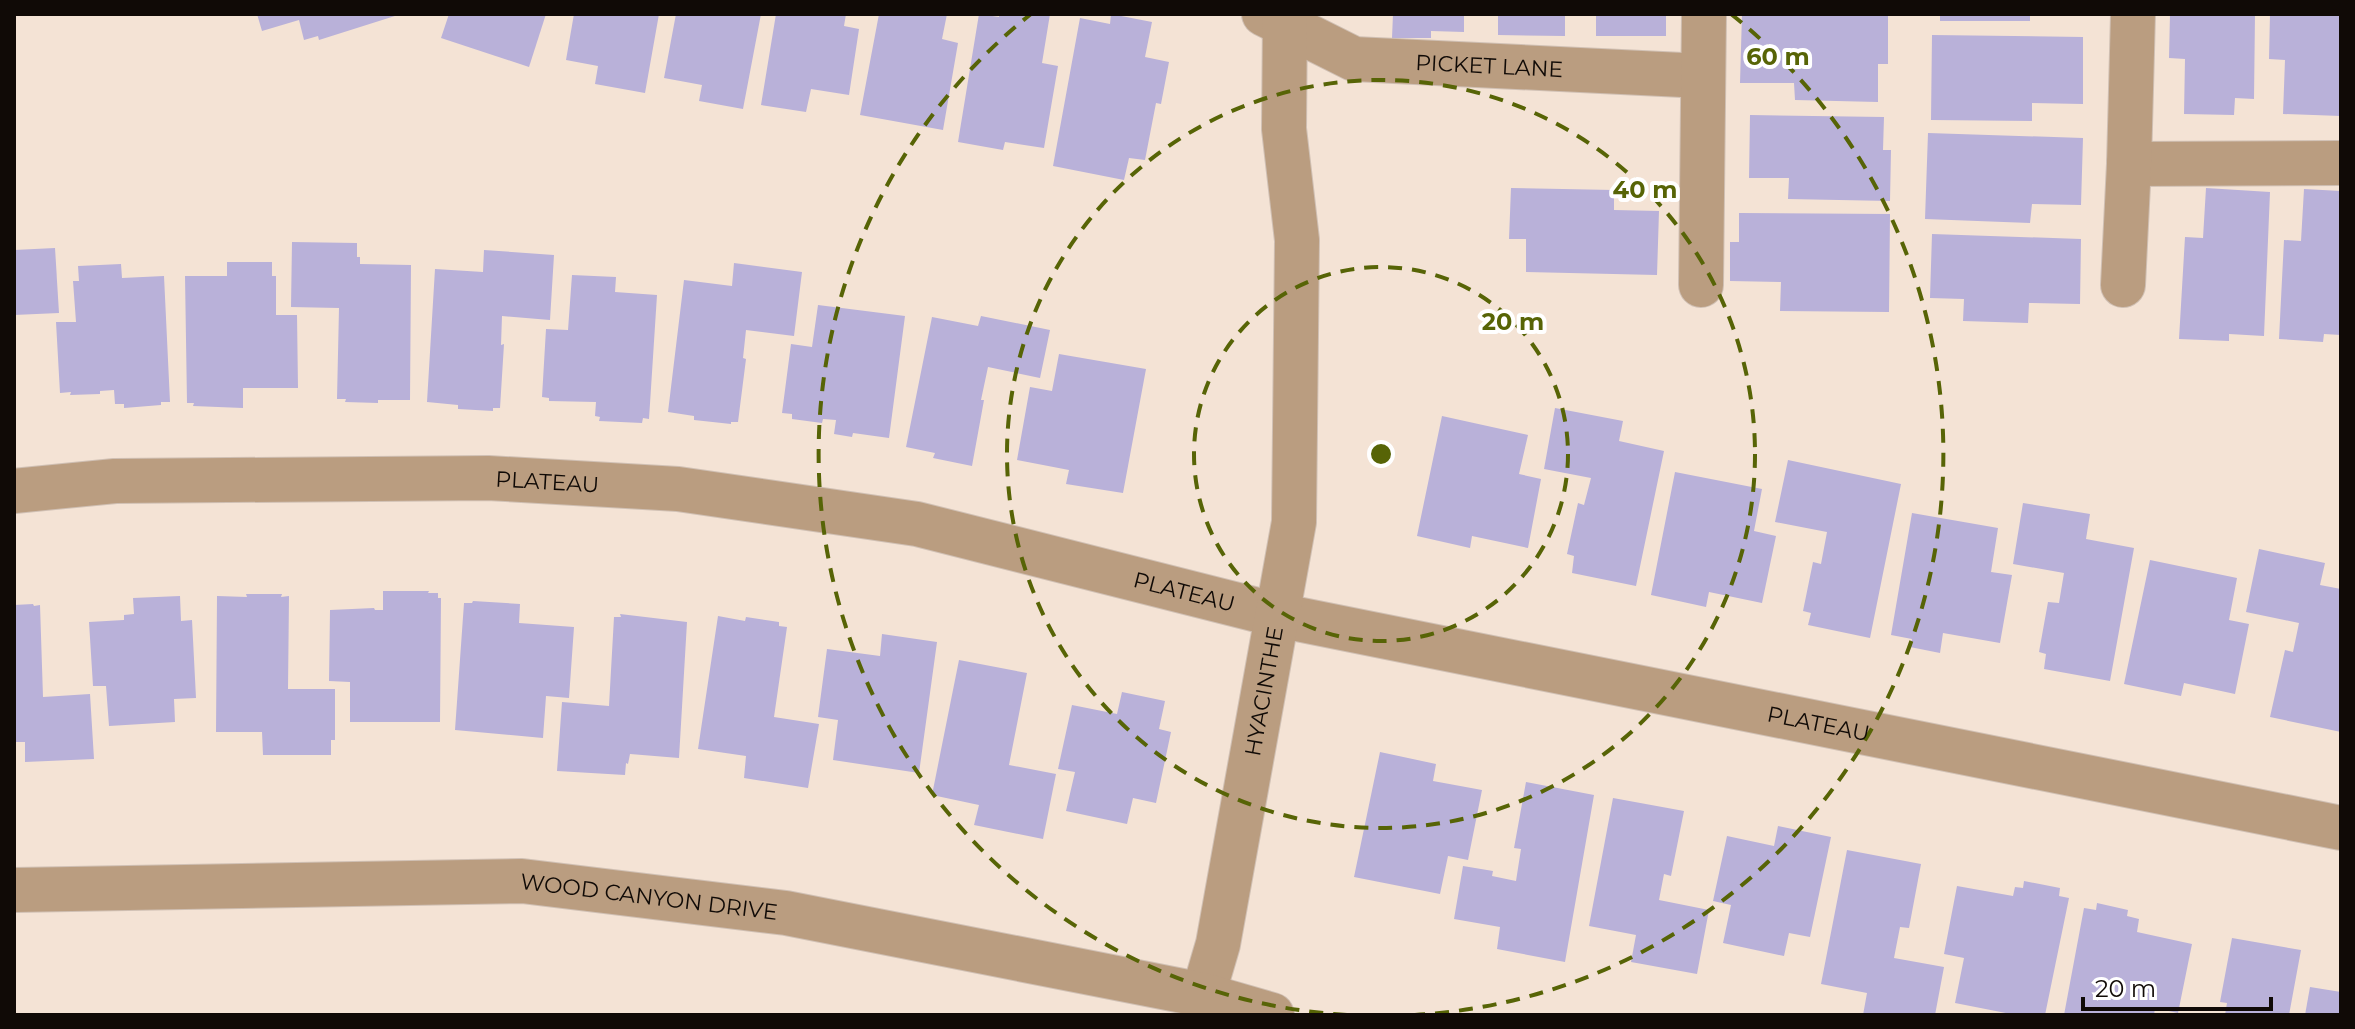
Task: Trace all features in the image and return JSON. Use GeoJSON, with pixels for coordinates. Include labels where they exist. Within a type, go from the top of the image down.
{"type":"FeatureCollection","features":[{"type":"Feature","properties":{"kind":"street"},"geometry":{"type":"LineString","coordinates":[[1701,285],[1704,14]]}},
{"type":"Feature","properties":{"kind":"street"},"geometry":{"type":"LineString","coordinates":[[2123,285],[2133,14]]}},
{"type":"Feature","properties":{"kind":"street","name":"PICKET LANE"},"geometry":{"type":"LineString","coordinates":[[1278,17],[1354,59],[1703,76]]}},
{"type":"Feature","properties":{"kind":"street","name":"PICKET LANE"},"geometry":{"type":"LineString","coordinates":[[1278,17],[1284,129],[1297,240],[1296,385]]}},
{"type":"Feature","properties":{"kind":"street"},"geometry":{"type":"LineString","coordinates":[[2129,164],[2341,163]]}},
{"type":"Feature","properties":{"kind":"street","name":"HYACINTHE"},"geometry":{"type":"LineString","coordinates":[[1203,995],[1218,944],[1294,522],[1296,385]]}},
{"type":"Feature","properties":{"kind":"street","name":"PLATEAU"},"geometry":{"type":"LineString","coordinates":[[14,491],[115,481],[488,478],[678,489],[917,524],[1277,615],[2341,828]]}},
{"type":"Feature","properties":{"kind":"street","name":"WOOD CANYON DRIVE"},"geometry":{"type":"LineString","coordinates":[[14,890],[522,881],[786,913],[1203,995],[1272,1015]]}},
{"type":"Feature","properties":{"kind":"building"},"geometry":{"type":"Polygon","coordinates":[[[257,14],[398,15],[319,40],[318,36],[304,40],[299,20],[262,31],[257,14]]]}},
{"type":"Feature","properties":{"kind":"building"},"geometry":{"type":"Polygon","coordinates":[[[449,14],[546,14],[529,67],[441,38],[449,14]]]}},
{"type":"Feature","properties":{"kind":"building"},"geometry":{"type":"Polygon","coordinates":[[[574,14],[659,14],[645,93],[595,84],[598,66],[566,60],[574,14]]]}},
{"type":"Feature","properties":{"kind":"building"},"geometry":{"type":"Polygon","coordinates":[[[676,14],[761,14],[743,109],[699,101],[702,85],[664,78],[676,14]]]}},
{"type":"Feature","properties":{"kind":"building"},"geometry":{"type":"Polygon","coordinates":[[[776,14],[846,14],[844,26],[859,29],[849,95],[811,89],[806,112],[761,105],[776,14]]]}},
{"type":"Feature","properties":{"kind":"building"},"geometry":{"type":"Polygon","coordinates":[[[879,14],[947,14],[942,39],[958,43],[943,130],[860,115],[879,14]]]}},
{"type":"Feature","properties":{"kind":"building"},"geometry":{"type":"Polygon","coordinates":[[[979,14],[999,17],[999,14],[1050,14],[1042,63],[1058,66],[1044,148],[1005,142],[1003,150],[958,142],[979,14]]]}},
{"type":"Feature","properties":{"kind":"building"},"geometry":{"type":"Polygon","coordinates":[[[1111,14],[1152,22],[1145,57],[1169,62],[1161,104],[1156,103],[1145,160],[1129,158],[1124,180],[1053,166],[1080,18],[1110,24],[1111,14]]]}},
{"type":"Feature","properties":{"kind":"building"},"geometry":{"type":"Polygon","coordinates":[[[1393,14],[1464,14],[1464,32],[1431,31],[1431,38],[1392,38],[1393,14]]]}},
{"type":"Feature","properties":{"kind":"building"},"geometry":{"type":"Polygon","coordinates":[[[1498,14],[1565,14],[1565,36],[1498,35],[1498,14]]]}},
{"type":"Feature","properties":{"kind":"building"},"geometry":{"type":"Polygon","coordinates":[[[1596,14],[1666,14],[1666,36],[1596,36],[1596,14]]]}},
{"type":"Feature","properties":{"kind":"building"},"geometry":{"type":"Polygon","coordinates":[[[1742,14],[1888,16],[1888,64],[1878,64],[1878,102],[1795,100],[1794,83],[1740,83],[1742,14]]]}},
{"type":"Feature","properties":{"kind":"building"},"geometry":{"type":"Polygon","coordinates":[[[1940,14],[2030,14],[2030,21],[1940,21],[1940,14]]]}},
{"type":"Feature","properties":{"kind":"building"},"geometry":{"type":"Polygon","coordinates":[[[2170,14],[2255,14],[2254,99],[2235,98],[2234,115],[2184,114],[2185,59],[2169,58],[2170,14]]]}},
{"type":"Feature","properties":{"kind":"building"},"geometry":{"type":"Polygon","coordinates":[[[2270,14],[2341,14],[2341,116],[2283,114],[2285,60],[2269,59],[2270,14]]]}},
{"type":"Feature","properties":{"kind":"building"},"geometry":{"type":"Polygon","coordinates":[[[1932,35],[2083,37],[2083,104],[2032,103],[2032,121],[1931,120],[1932,35]]]}},
{"type":"Feature","properties":{"kind":"building"},"geometry":{"type":"Polygon","coordinates":[[[1750,115],[1884,117],[1883,150],[1891,150],[1890,201],[1788,199],[1789,178],[1749,178],[1750,115]]]}},
{"type":"Feature","properties":{"kind":"building"},"geometry":{"type":"Polygon","coordinates":[[[1928,133],[2083,138],[2081,205],[2032,204],[2030,223],[1925,219],[1928,133]]]}},
{"type":"Feature","properties":{"kind":"building"},"geometry":{"type":"Polygon","coordinates":[[[1511,188],[1614,190],[1614,210],[1659,211],[1657,275],[1526,272],[1526,239],[1509,239],[1511,188]]]}},
{"type":"Feature","properties":{"kind":"building"},"geometry":{"type":"Polygon","coordinates":[[[2206,188],[2270,192],[2264,336],[2229,334],[2229,341],[2179,339],[2185,237],[2203,238],[2206,188]]]}},
{"type":"Feature","properties":{"kind":"building"},"geometry":{"type":"Polygon","coordinates":[[[2304,189],[2341,191],[2341,335],[2324,334],[2323,342],[2279,339],[2284,240],[2301,241],[2304,189]]]}},
{"type":"Feature","properties":{"kind":"building"},"geometry":{"type":"Polygon","coordinates":[[[1739,213],[1890,214],[1889,312],[1780,311],[1781,282],[1730,281],[1730,242],[1739,242],[1739,213]]]}},
{"type":"Feature","properties":{"kind":"building"},"geometry":{"type":"Polygon","coordinates":[[[1932,234],[2081,239],[2080,304],[2029,303],[2028,323],[1963,321],[1964,299],[1930,298],[1932,234]]]}},
{"type":"Feature","properties":{"kind":"building"},"geometry":{"type":"Polygon","coordinates":[[[292,242],[357,243],[360,264],[411,265],[410,400],[378,400],[378,403],[337,399],[339,308],[291,307],[292,242]]]}},
{"type":"Feature","properties":{"kind":"building"},"geometry":{"type":"Polygon","coordinates":[[[55,248],[59,313],[14,315],[14,250],[55,248]]]}},
{"type":"Feature","properties":{"kind":"building"},"geometry":{"type":"Polygon","coordinates":[[[484,250],[554,255],[550,320],[502,316],[501,345],[504,344],[500,408],[493,408],[493,411],[458,409],[458,405],[427,402],[435,269],[483,272],[484,250]]]}},
{"type":"Feature","properties":{"kind":"building"},"geometry":{"type":"Polygon","coordinates":[[[227,262],[272,262],[272,276],[276,276],[276,315],[297,315],[298,388],[243,388],[243,408],[193,406],[194,403],[187,403],[185,276],[227,276],[227,262]]]}},
{"type":"Feature","properties":{"kind":"building"},"geometry":{"type":"Polygon","coordinates":[[[734,263],[802,272],[794,336],[746,330],[743,358],[746,359],[738,422],[694,420],[694,416],[668,412],[684,280],[732,286],[734,263]]]}},
{"type":"Feature","properties":{"kind":"building"},"geometry":{"type":"Polygon","coordinates":[[[121,264],[122,278],[164,276],[170,402],[161,402],[161,405],[124,408],[124,404],[115,404],[114,390],[100,391],[100,394],[60,393],[56,322],[76,322],[73,281],[79,281],[78,266],[121,264]]]}},
{"type":"Feature","properties":{"kind":"building"},"geometry":{"type":"Polygon","coordinates":[[[572,275],[616,277],[615,292],[657,295],[649,419],[643,418],[642,423],[599,421],[600,417],[595,416],[596,402],[549,401],[549,398],[542,397],[546,329],[568,330],[572,275]]]}},
{"type":"Feature","properties":{"kind":"building"},"geometry":{"type":"Polygon","coordinates":[[[818,305],[905,316],[889,438],[834,434],[836,420],[823,419],[822,423],[792,419],[792,414],[782,413],[791,344],[812,347],[818,305]]]}},
{"type":"Feature","properties":{"kind":"building"},"geometry":{"type":"Polygon","coordinates":[[[981,316],[1050,330],[1040,378],[988,367],[972,466],[933,458],[935,453],[906,447],[932,317],[978,326],[981,316]]]}},
{"type":"Feature","properties":{"kind":"building"},"geometry":{"type":"Polygon","coordinates":[[[1059,354],[1146,369],[1123,493],[1066,484],[1069,470],[1017,460],[1030,387],[1052,391],[1059,354]]]}},
{"type":"Feature","properties":{"kind":"building"},"geometry":{"type":"Polygon","coordinates":[[[1555,408],[1623,421],[1619,441],[1664,451],[1636,586],[1572,573],[1574,556],[1567,554],[1578,503],[1584,505],[1591,478],[1544,469],[1555,408]]]}},
{"type":"Feature","properties":{"kind":"building"},"geometry":{"type":"Polygon","coordinates":[[[1442,416],[1528,435],[1519,474],[1541,479],[1528,548],[1472,536],[1470,548],[1417,536],[1442,416]]]}},
{"type":"Feature","properties":{"kind":"building"},"geometry":{"type":"Polygon","coordinates":[[[1788,460],[1901,484],[1870,638],[1808,625],[1811,613],[1803,611],[1813,562],[1821,564],[1827,532],[1775,522],[1788,460]]]}},
{"type":"Feature","properties":{"kind":"building"},"geometry":{"type":"Polygon","coordinates":[[[1675,472],[1762,489],[1754,531],[1776,536],[1762,603],[1709,592],[1706,607],[1651,595],[1675,472]]]}},
{"type":"Feature","properties":{"kind":"building"},"geometry":{"type":"Polygon","coordinates":[[[2023,503],[2090,514],[2086,539],[2134,548],[2110,681],[2044,669],[2046,654],[2039,652],[2048,602],[2059,603],[2064,573],[2013,564],[2023,503]]]}},
{"type":"Feature","properties":{"kind":"building"},"geometry":{"type":"Polygon","coordinates":[[[1912,513],[1998,528],[1991,572],[2012,575],[2000,643],[1943,633],[1940,653],[1910,647],[1912,639],[1891,635],[1912,513]]]}},
{"type":"Feature","properties":{"kind":"building"},"geometry":{"type":"Polygon","coordinates":[[[2259,549],[2325,563],[2320,585],[2341,589],[2341,732],[2270,717],[2285,650],[2293,652],[2299,623],[2246,612],[2259,549]]]}},
{"type":"Feature","properties":{"kind":"building"},"geometry":{"type":"Polygon","coordinates":[[[2150,560],[2237,578],[2229,620],[2249,624],[2235,694],[2184,683],[2181,696],[2124,684],[2150,560]]]}},
{"type":"Feature","properties":{"kind":"building"},"geometry":{"type":"Polygon","coordinates":[[[383,591],[429,591],[438,593],[438,598],[441,598],[440,722],[350,722],[350,682],[329,681],[330,610],[383,610],[383,591]]]}},
{"type":"Feature","properties":{"kind":"building"},"geometry":{"type":"Polygon","coordinates":[[[246,594],[289,596],[288,689],[335,689],[335,740],[331,740],[331,755],[263,755],[262,732],[216,732],[217,596],[247,597],[246,594]]]}},
{"type":"Feature","properties":{"kind":"building"},"geometry":{"type":"Polygon","coordinates":[[[180,596],[181,621],[192,620],[196,698],[174,699],[175,722],[109,726],[106,686],[93,686],[89,622],[124,620],[124,615],[134,614],[133,598],[180,596]]]}},
{"type":"Feature","properties":{"kind":"building"},"geometry":{"type":"Polygon","coordinates":[[[464,603],[520,604],[519,623],[574,627],[569,698],[546,696],[543,738],[455,730],[464,603]]]}},
{"type":"Feature","properties":{"kind":"building"},"geometry":{"type":"Polygon","coordinates":[[[14,605],[40,605],[43,697],[90,694],[94,759],[25,762],[25,742],[14,742],[14,605]]]}},
{"type":"Feature","properties":{"kind":"building"},"geometry":{"type":"Polygon","coordinates":[[[620,614],[687,622],[679,758],[630,754],[625,775],[557,771],[562,702],[609,706],[614,617],[621,617],[620,614]]]}},
{"type":"Feature","properties":{"kind":"building"},"geometry":{"type":"Polygon","coordinates":[[[718,616],[779,622],[779,626],[787,627],[774,717],[819,724],[808,788],[744,778],[746,756],[698,749],[718,616]]]}},
{"type":"Feature","properties":{"kind":"building"},"geometry":{"type":"Polygon","coordinates":[[[882,634],[937,642],[919,773],[833,760],[838,720],[818,717],[827,649],[880,656],[882,634]]]}},
{"type":"Feature","properties":{"kind":"building"},"geometry":{"type":"Polygon","coordinates":[[[959,660],[1027,673],[1009,765],[1056,774],[1043,839],[974,825],[979,805],[932,795],[959,660]]]}},
{"type":"Feature","properties":{"kind":"building"},"geometry":{"type":"Polygon","coordinates":[[[1122,692],[1165,701],[1159,729],[1171,732],[1156,803],[1133,798],[1127,824],[1066,811],[1075,772],[1058,769],[1072,705],[1117,714],[1122,692]]]}},
{"type":"Feature","properties":{"kind":"building"},"geometry":{"type":"Polygon","coordinates":[[[1380,752],[1436,764],[1433,781],[1482,790],[1468,860],[1448,856],[1440,894],[1354,877],[1380,752]]]}},
{"type":"Feature","properties":{"kind":"building"},"geometry":{"type":"Polygon","coordinates":[[[1526,782],[1594,795],[1565,962],[1497,949],[1500,927],[1454,919],[1463,866],[1493,871],[1492,876],[1516,881],[1521,849],[1514,848],[1526,782]]]}},
{"type":"Feature","properties":{"kind":"building"},"geometry":{"type":"Polygon","coordinates":[[[1613,798],[1684,811],[1671,876],[1664,874],[1659,900],[1709,910],[1697,974],[1631,962],[1636,935],[1589,926],[1613,798]]]}},
{"type":"Feature","properties":{"kind":"building"},"geometry":{"type":"Polygon","coordinates":[[[1778,826],[1831,837],[1810,937],[1789,933],[1784,956],[1723,943],[1731,905],[1713,901],[1727,836],[1774,846],[1778,826]]]}},
{"type":"Feature","properties":{"kind":"building"},"geometry":{"type":"Polygon","coordinates":[[[1847,850],[1921,864],[1909,928],[1900,927],[1894,958],[1944,967],[1935,1015],[1863,1015],[1867,993],[1821,984],[1847,850]]]}},
{"type":"Feature","properties":{"kind":"building"},"geometry":{"type":"Polygon","coordinates":[[[2024,881],[2060,888],[2059,896],[2069,898],[2045,1015],[2016,1015],[1955,1003],[1964,958],[1944,954],[1957,886],[2013,896],[2015,887],[2023,888],[2024,881]]]}},
{"type":"Feature","properties":{"kind":"building"},"geometry":{"type":"Polygon","coordinates":[[[2097,903],[2128,910],[2127,916],[2139,919],[2137,932],[2192,944],[2178,1013],[2155,1008],[2154,1015],[2064,1015],[2084,908],[2096,910],[2097,903]]]}},
{"type":"Feature","properties":{"kind":"building"},"geometry":{"type":"Polygon","coordinates":[[[2232,938],[2301,950],[2289,1015],[2225,1015],[2227,1003],[2220,1002],[2232,938]]]}},
{"type":"Feature","properties":{"kind":"building"},"geometry":{"type":"Polygon","coordinates":[[[2310,987],[2341,992],[2341,1015],[2305,1015],[2310,987]]]}}]}
